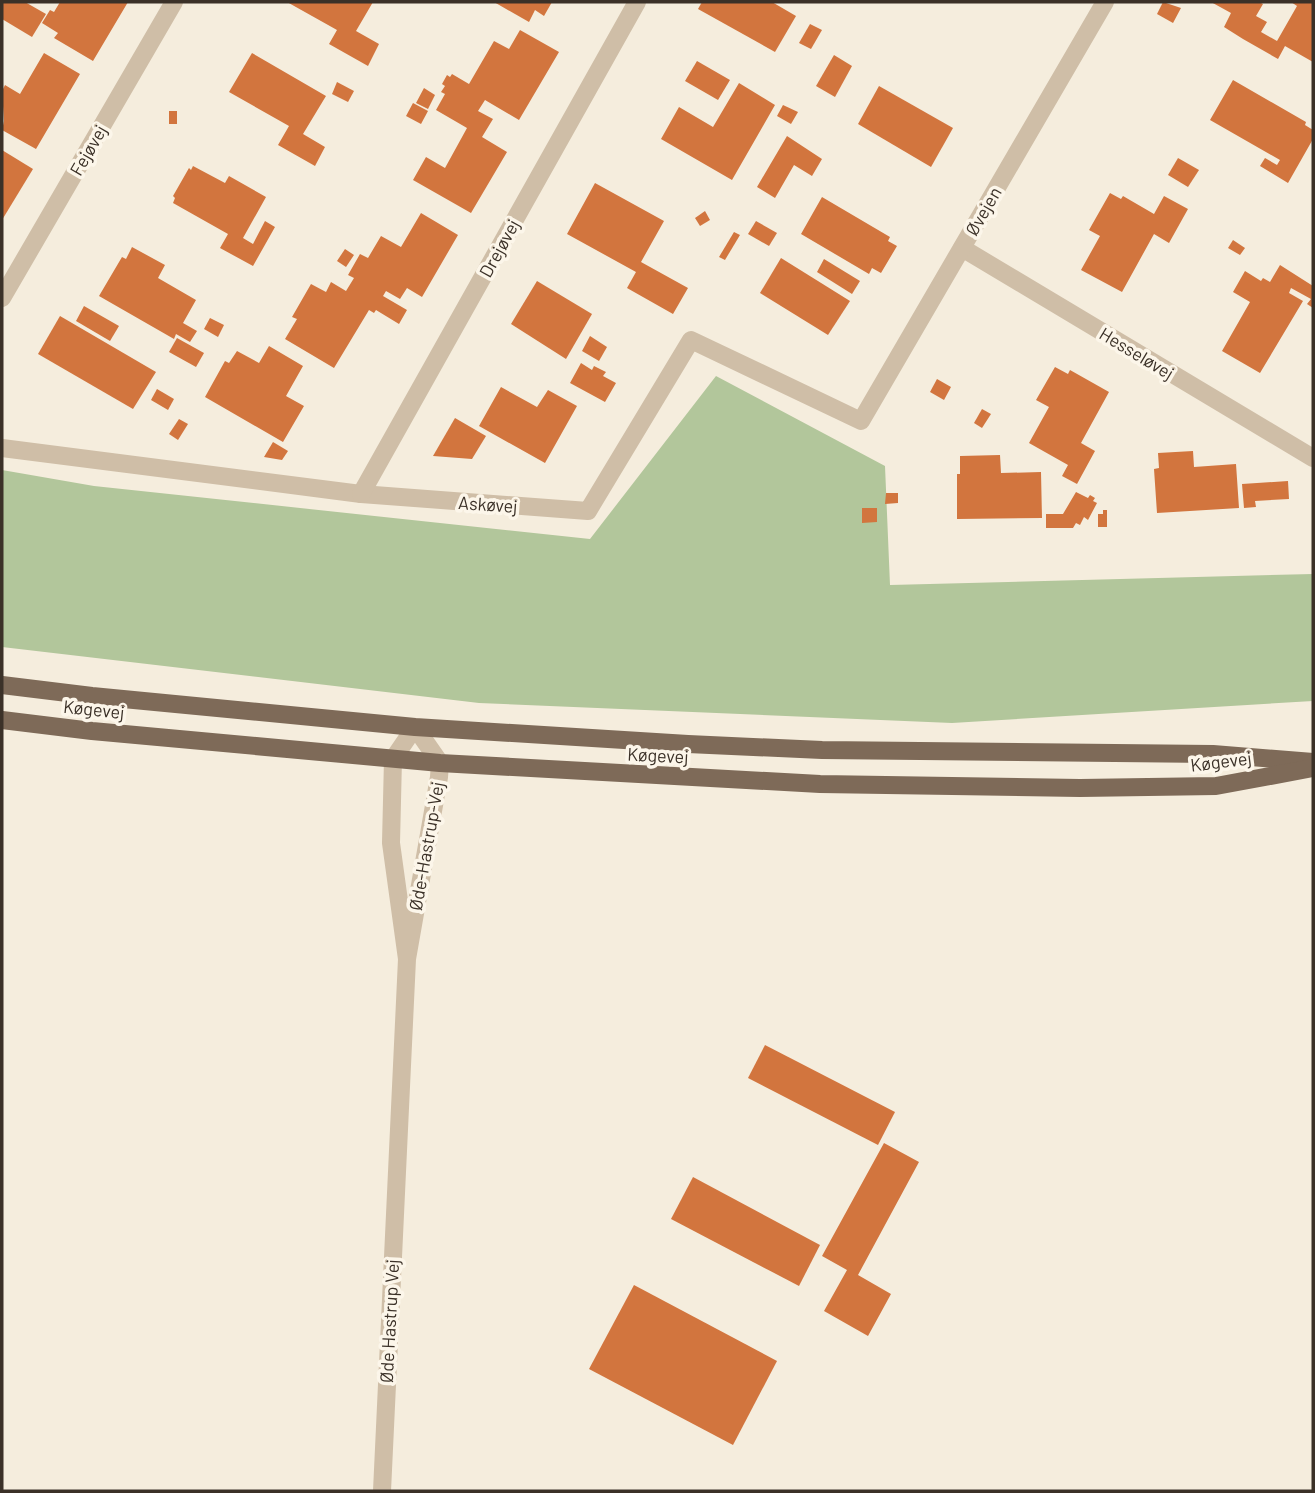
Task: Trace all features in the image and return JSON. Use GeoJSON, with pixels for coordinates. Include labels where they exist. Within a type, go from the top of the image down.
{"type":"FeatureCollection","features":[{"type":"Feature","properties":{"kind":"main road","name":"Køgevej"},"geometry":{"type":"LineString","coordinates":[[2,685],[415,727],[822,750],[1213,754],[1313,762]]}},
{"type":"Feature","properties":{"kind":"main road","name":"Køgevej"},"geometry":{"type":"LineString","coordinates":[[2,720],[92,731],[440,763],[820,784],[1080,788],[1216,786],[1313,768]]}},
{"type":"Feature","properties":{"kind":"street","name":"Fejøvej"},"geometry":{"type":"LineString","coordinates":[[2,298],[174,2]]}},
{"type":"Feature","properties":{"kind":"street","name":"Drejøvej"},"geometry":{"type":"LineString","coordinates":[[361,494],[637,2]]}},
{"type":"Feature","properties":{"kind":"street","name":"Øvejen"},"geometry":{"type":"LineString","coordinates":[[861,421],[1105,2]]}},
{"type":"Feature","properties":{"kind":"street","name":"Hesseløvej"},"geometry":{"type":"LineString","coordinates":[[962,248],[1313,458]]}},
{"type":"Feature","properties":{"kind":"street","name":"Askøvej"},"geometry":{"type":"LineString","coordinates":[[2,448],[361,494],[589,511],[691,340],[861,421]]}},
{"type":"Feature","properties":{"kind":"street"},"geometry":{"type":"LineString","coordinates":[[393,759],[415,727]]}},
{"type":"Feature","properties":{"kind":"street","name":"Øde-Hastrup-Vej"},"geometry":{"type":"LineString","coordinates":[[397,1150],[407,959],[440,763],[415,727]]}},
{"type":"Feature","properties":{"kind":"street","name":"Øde-Hastrup-Vej"},"geometry":{"type":"LineString","coordinates":[[393,759],[391,843],[407,959]]}},
{"type":"Feature","properties":{"kind":"street","name":"Øde Hastrup Vej"},"geometry":{"type":"LineString","coordinates":[[382,1491],[397,1150]]}},
{"type":"Feature","properties":{"kind":"green space"},"geometry":{"type":"Polygon","coordinates":[[[716,376],[885,466],[890,585],[1313,574],[1313,701],[952,723],[479,703],[2,647],[2,470],[94,486],[590,539],[716,376]]]}},
{"type":"Feature","properties":{"kind":"building"},"geometry":{"type":"Polygon","coordinates":[[[2,2],[25,2],[46,14],[32,37],[2,19],[2,2]]]}},
{"type":"Feature","properties":{"kind":"building"},"geometry":{"type":"Polygon","coordinates":[[[60,2],[128,2],[93,61],[54,38],[58,33],[42,23],[50,10],[54,12],[60,2]]]}},
{"type":"Feature","properties":{"kind":"building"},"geometry":{"type":"Polygon","coordinates":[[[287,2],[373,2],[356,31],[379,44],[368,66],[329,44],[337,30],[287,2]]]}},
{"type":"Feature","properties":{"kind":"building"},"geometry":{"type":"Polygon","coordinates":[[[494,2],[552,2],[544,16],[535,10],[529,22],[494,2]]]}},
{"type":"Feature","properties":{"kind":"building"},"geometry":{"type":"Polygon","coordinates":[[[702,2],[772,2],[796,16],[775,52],[698,9],[702,2]]]}},
{"type":"Feature","properties":{"kind":"building"},"geometry":{"type":"Polygon","coordinates":[[[1163,2],[1181,8],[1173,23],[1157,14],[1163,2]]]}},
{"type":"Feature","properties":{"kind":"building"},"geometry":{"type":"Polygon","coordinates":[[[1211,2],[1263,4],[1256,16],[1267,22],[1261,32],[1277,41],[1297,6],[1291,2],[1313,2],[1313,62],[1285,46],[1278,59],[1243,39],[1224,27],[1231,13],[1211,2]]]}},
{"type":"Feature","properties":{"kind":"building"},"geometry":{"type":"Polygon","coordinates":[[[810,24],[822,30],[811,49],[799,43],[810,24]]]}},
{"type":"Feature","properties":{"kind":"building"},"geometry":{"type":"Polygon","coordinates":[[[520,30],[559,52],[519,120],[485,100],[478,111],[493,119],[482,137],[507,152],[471,213],[413,180],[426,157],[445,168],[467,128],[436,110],[445,94],[441,92],[447,75],[450,77],[452,74],[469,84],[494,41],[509,49],[520,30]]]}},
{"type":"Feature","properties":{"kind":"building"},"geometry":{"type":"Polygon","coordinates":[[[44,53],[80,74],[36,149],[2,130],[2,91],[5,85],[20,94],[44,53]]]}},
{"type":"Feature","properties":{"kind":"building"},"geometry":{"type":"Polygon","coordinates":[[[252,53],[326,96],[303,134],[325,147],[315,166],[278,145],[289,126],[229,92],[252,53]]]}},
{"type":"Feature","properties":{"kind":"building"},"geometry":{"type":"Polygon","coordinates":[[[834,55],[852,66],[835,97],[816,86],[834,55]]]}},
{"type":"Feature","properties":{"kind":"building"},"geometry":{"type":"Polygon","coordinates":[[[697,61],[730,80],[718,100],[685,81],[697,61]]]}},
{"type":"Feature","properties":{"kind":"building"},"geometry":{"type":"Polygon","coordinates":[[[1233,80],[1306,122],[1305,125],[1313,130],[1313,139],[1288,183],[1260,166],[1265,158],[1277,165],[1280,160],[1210,120],[1233,80]]]}},
{"type":"Feature","properties":{"kind":"building"},"geometry":{"type":"Polygon","coordinates":[[[337,82],[354,91],[348,102],[332,94],[337,82]]]}},
{"type":"Feature","properties":{"kind":"building"},"geometry":{"type":"Polygon","coordinates":[[[739,83],[775,105],[732,180],[661,139],[679,107],[713,127],[739,83]]]}},
{"type":"Feature","properties":{"kind":"building"},"geometry":{"type":"Polygon","coordinates":[[[879,86],[953,128],[931,167],[858,124],[879,86]]]}},
{"type":"Feature","properties":{"kind":"building"},"geometry":{"type":"Polygon","coordinates":[[[424,88],[435,95],[428,109],[416,103],[424,88]]]}},
{"type":"Feature","properties":{"kind":"building"},"geometry":{"type":"Polygon","coordinates":[[[413,103],[428,111],[421,124],[406,116],[413,103]]]}},
{"type":"Feature","properties":{"kind":"building"},"geometry":{"type":"Polygon","coordinates":[[[783,105],[798,112],[791,124],[777,116],[783,105]]]}},
{"type":"Feature","properties":{"kind":"building"},"geometry":{"type":"Polygon","coordinates":[[[169,111],[177,111],[177,124],[169,124],[169,111]]]}},
{"type":"Feature","properties":{"kind":"building"},"geometry":{"type":"Polygon","coordinates":[[[787,136],[822,159],[812,176],[794,165],[775,198],[757,187],[787,136]]]}},
{"type":"Feature","properties":{"kind":"building"},"geometry":{"type":"Polygon","coordinates":[[[2,150],[33,169],[2,220],[2,150]]]}},
{"type":"Feature","properties":{"kind":"building"},"geometry":{"type":"Polygon","coordinates":[[[1178,158],[1199,170],[1188,187],[1168,175],[1178,158]]]}},
{"type":"Feature","properties":{"kind":"building"},"geometry":{"type":"Polygon","coordinates":[[[193,166],[225,183],[229,176],[266,197],[243,238],[253,244],[265,221],[275,227],[253,266],[220,248],[228,234],[173,203],[173,196],[189,168],[191,170],[193,166]]]}},
{"type":"Feature","properties":{"kind":"building"},"geometry":{"type":"Polygon","coordinates":[[[595,183],[664,221],[641,262],[688,288],[673,314],[627,288],[636,272],[567,234],[595,183]]]}},
{"type":"Feature","properties":{"kind":"building"},"geometry":{"type":"Polygon","coordinates":[[[1110,193],[1121,199],[1123,196],[1154,214],[1164,196],[1188,209],[1169,243],[1154,234],[1122,292],[1081,270],[1100,236],[1089,230],[1110,193]]]}},
{"type":"Feature","properties":{"kind":"building"},"geometry":{"type":"Polygon","coordinates":[[[822,197],[890,237],[888,241],[897,246],[881,273],[872,268],[869,274],[801,234],[822,197]]]}},
{"type":"Feature","properties":{"kind":"building"},"geometry":{"type":"Polygon","coordinates":[[[705,211],[710,220],[700,226],[695,218],[705,211]]]}},
{"type":"Feature","properties":{"kind":"building"},"geometry":{"type":"Polygon","coordinates":[[[421,213],[458,235],[422,297],[407,288],[400,299],[386,291],[383,296],[407,310],[399,324],[376,310],[374,313],[369,310],[334,368],[285,339],[297,319],[292,317],[311,284],[326,292],[331,282],[346,291],[354,278],[348,275],[360,254],[368,258],[381,236],[401,247],[421,213]]]}},
{"type":"Feature","properties":{"kind":"building"},"geometry":{"type":"Polygon","coordinates":[[[756,221],[777,233],[769,246],[748,234],[756,221]]]}},
{"type":"Feature","properties":{"kind":"building"},"geometry":{"type":"Polygon","coordinates":[[[734,232],[740,235],[725,260],[719,257],[734,232]]]}},
{"type":"Feature","properties":{"kind":"building"},"geometry":{"type":"Polygon","coordinates":[[[1233,240],[1245,248],[1240,255],[1228,248],[1233,240]]]}},
{"type":"Feature","properties":{"kind":"building"},"geometry":{"type":"Polygon","coordinates":[[[132,247],[165,265],[158,278],[196,300],[183,323],[197,331],[190,342],[176,334],[174,339],[99,296],[122,257],[126,259],[132,247]]]}},
{"type":"Feature","properties":{"kind":"building"},"geometry":{"type":"Polygon","coordinates":[[[345,249],[354,255],[346,267],[337,261],[345,249]]]}},
{"type":"Feature","properties":{"kind":"building"},"geometry":{"type":"Polygon","coordinates":[[[781,258],[850,301],[828,335],[760,293],[781,258]]]}},
{"type":"Feature","properties":{"kind":"building"},"geometry":{"type":"Polygon","coordinates":[[[824,259],[860,281],[852,294],[817,272],[824,259]]]}},
{"type":"Feature","properties":{"kind":"building"},"geometry":{"type":"Polygon","coordinates":[[[1280,265],[1313,286],[1313,308],[1307,304],[1311,299],[1291,288],[1289,293],[1303,301],[1260,373],[1222,351],[1250,302],[1233,292],[1245,271],[1261,281],[1263,278],[1270,282],[1280,265]]]}},
{"type":"Feature","properties":{"kind":"building"},"geometry":{"type":"Polygon","coordinates":[[[537,281],[592,314],[566,359],[511,324],[537,281]]]}},
{"type":"Feature","properties":{"kind":"building"},"geometry":{"type":"Polygon","coordinates":[[[84,306],[119,326],[110,341],[76,321],[84,306]]]}},
{"type":"Feature","properties":{"kind":"building"},"geometry":{"type":"Polygon","coordinates":[[[60,316],[156,372],[133,409],[38,354],[60,316]]]}},
{"type":"Feature","properties":{"kind":"building"},"geometry":{"type":"Polygon","coordinates":[[[210,318],[224,325],[218,337],[204,329],[210,318]]]}},
{"type":"Feature","properties":{"kind":"building"},"geometry":{"type":"Polygon","coordinates":[[[590,336],[607,347],[599,361],[582,351],[590,336]]]}},
{"type":"Feature","properties":{"kind":"building"},"geometry":{"type":"Polygon","coordinates":[[[177,338],[204,353],[196,367],[169,352],[177,338]]]}},
{"type":"Feature","properties":{"kind":"building"},"geometry":{"type":"Polygon","coordinates":[[[269,346],[303,366],[286,396],[304,406],[283,442],[205,397],[225,361],[229,363],[237,351],[259,363],[269,346]]]}},
{"type":"Feature","properties":{"kind":"building"},"geometry":{"type":"Polygon","coordinates":[[[581,363],[592,370],[594,366],[606,372],[603,376],[616,383],[605,402],[570,383],[581,363]]]}},
{"type":"Feature","properties":{"kind":"building"},"geometry":{"type":"Polygon","coordinates":[[[1055,367],[1068,374],[1070,370],[1109,392],[1081,443],[1095,451],[1077,484],[1062,476],[1068,465],[1029,443],[1049,407],[1036,400],[1055,367]]]}},
{"type":"Feature","properties":{"kind":"building"},"geometry":{"type":"Polygon","coordinates":[[[937,379],[951,387],[944,400],[930,392],[937,379]]]}},
{"type":"Feature","properties":{"kind":"building"},"geometry":{"type":"Polygon","coordinates":[[[501,387],[537,407],[548,390],[577,406],[545,463],[479,426],[501,387]]]}},
{"type":"Feature","properties":{"kind":"building"},"geometry":{"type":"Polygon","coordinates":[[[157,389],[174,399],[168,410],[151,400],[157,389]]]}},
{"type":"Feature","properties":{"kind":"building"},"geometry":{"type":"Polygon","coordinates":[[[982,409],[991,414],[982,428],[974,423],[982,409]]]}},
{"type":"Feature","properties":{"kind":"building"},"geometry":{"type":"Polygon","coordinates":[[[455,418],[486,436],[472,459],[433,456],[455,418]]]}},
{"type":"Feature","properties":{"kind":"building"},"geometry":{"type":"Polygon","coordinates":[[[179,419],[188,424],[178,440],[169,434],[179,419]]]}},
{"type":"Feature","properties":{"kind":"building"},"geometry":{"type":"Polygon","coordinates":[[[273,442],[288,451],[282,460],[264,457],[273,442]]]}},
{"type":"Feature","properties":{"kind":"building"},"geometry":{"type":"Polygon","coordinates":[[[1193,451],[1194,467],[1236,464],[1239,508],[1157,513],[1154,469],[1159,468],[1158,453],[1193,451]]]}},
{"type":"Feature","properties":{"kind":"building"},"geometry":{"type":"Polygon","coordinates":[[[1000,455],[1001,473],[1041,472],[1042,518],[957,519],[957,474],[960,474],[960,456],[1000,455]]]}},
{"type":"Feature","properties":{"kind":"building"},"geometry":{"type":"Polygon","coordinates":[[[1288,481],[1289,499],[1255,501],[1256,507],[1244,508],[1242,484],[1288,481]]]}},
{"type":"Feature","properties":{"kind":"building"},"geometry":{"type":"Polygon","coordinates":[[[1076,492],[1088,498],[1090,495],[1095,498],[1093,501],[1097,503],[1088,520],[1084,517],[1080,525],[1076,523],[1073,528],[1046,528],[1046,514],[1063,514],[1076,492]]]}},
{"type":"Feature","properties":{"kind":"building"},"geometry":{"type":"Polygon","coordinates":[[[886,493],[898,493],[898,503],[885,504],[886,493]]]}},
{"type":"Feature","properties":{"kind":"building"},"geometry":{"type":"Polygon","coordinates":[[[862,508],[877,508],[877,522],[862,523],[862,508]]]}},
{"type":"Feature","properties":{"kind":"building"},"geometry":{"type":"Polygon","coordinates":[[[1103,510],[1107,510],[1107,527],[1098,527],[1098,514],[1103,514],[1103,510]]]}},
{"type":"Feature","properties":{"kind":"building"},"geometry":{"type":"Polygon","coordinates":[[[765,1045],[895,1112],[878,1145],[748,1078],[765,1045]]]}},
{"type":"Feature","properties":{"kind":"building"},"geometry":{"type":"Polygon","coordinates":[[[884,1143],[919,1162],[858,1275],[891,1294],[868,1336],[824,1311],[847,1270],[822,1256],[884,1143]]]}},
{"type":"Feature","properties":{"kind":"building"},"geometry":{"type":"Polygon","coordinates":[[[693,1177],[820,1245],[799,1286],[671,1219],[693,1177]]]}},
{"type":"Feature","properties":{"kind":"building"},"geometry":{"type":"Polygon","coordinates":[[[634,1285],[777,1361],[733,1445],[589,1369],[634,1285]]]}}]}
